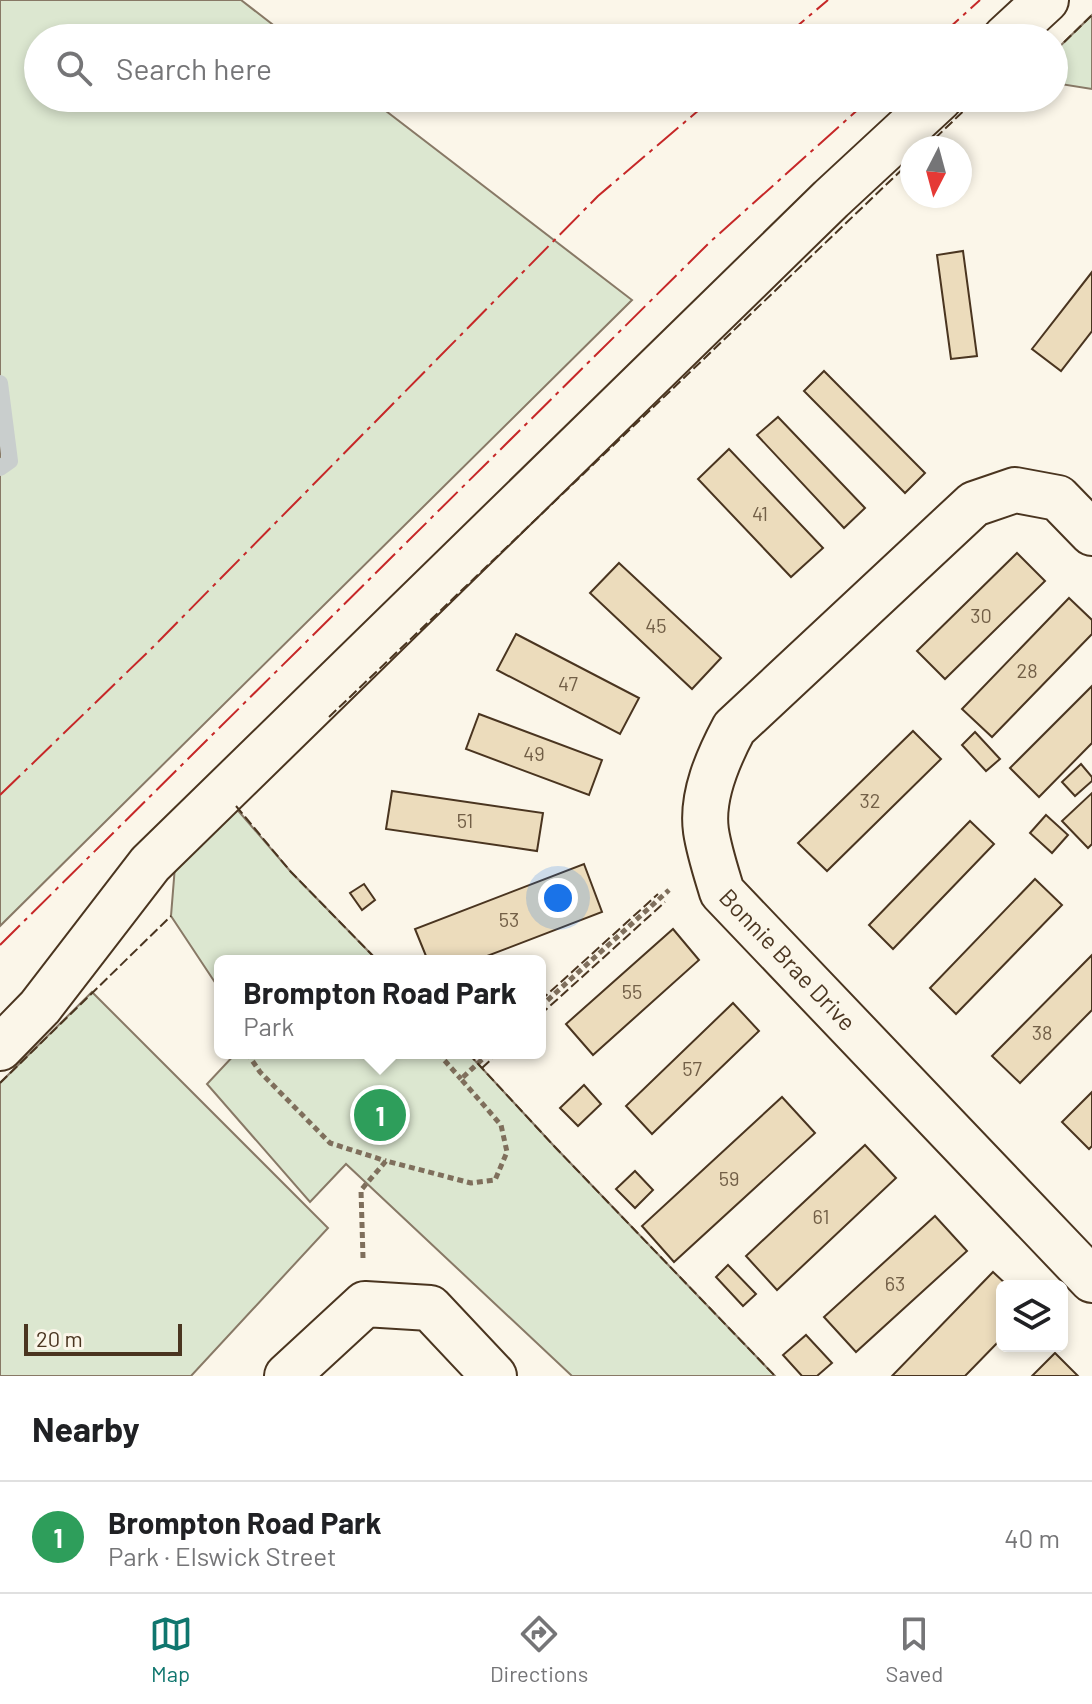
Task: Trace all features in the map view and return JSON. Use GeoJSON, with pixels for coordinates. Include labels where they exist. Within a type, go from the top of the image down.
{"type":"FeatureCollection","features":[{"type":"Feature","properties":{"kind":"street"},"geometry":{"type":"LineString","coordinates":[[1020,24],[1046,0]]}},
{"type":"Feature","properties":{"kind":"street"},"geometry":{"type":"LineString","coordinates":[[0,1048],[40,1007],[150,864],[820,210],[925,112]]}},
{"type":"Feature","properties":{"kind":"street","name":"Bonnie Brae Drive"},"geometry":{"type":"LineString","coordinates":[[1092,533],[1058,498],[1015,490],[974,504],[734,728],[718,758],[709,792],[705,827],[722,892],[1092,1280]]}},
{"type":"Feature","properties":{"kind":"street"},"geometry":{"type":"LineString","coordinates":[[287,1376],[365,1304],[430,1308],[494,1376]]}},
{"type":"Feature","properties":{"kind":"path"},"geometry":{"type":"LineString","coordinates":[[546,1002],[682,878],[713,859]]}},
{"type":"Feature","properties":{"kind":"path"},"geometry":{"type":"LineString","coordinates":[[251,1059],[260,1072],[330,1143],[471,1183],[495,1180],[507,1152],[501,1125],[443,1059]]}},
{"type":"Feature","properties":{"kind":"path"},"geometry":{"type":"LineString","coordinates":[[461,1079],[483,1059]]}},
{"type":"Feature","properties":{"kind":"path"},"geometry":{"type":"LineString","coordinates":[[365,1304],[361,1190],[386,1161]]}},
{"type":"Feature","properties":{"kind":"green space"},"geometry":{"type":"Polygon","coordinates":[[[0,0],[241,0],[272,24],[24,24],[24,112],[387,112],[632,300],[0,926],[0,0]]]}},
{"type":"Feature","properties":{"kind":"green space"},"geometry":{"type":"Polygon","coordinates":[[[1092,15],[1092,89],[1068,85],[1068,38],[1092,15]]]}},
{"type":"Feature","properties":{"kind":"green space"},"geometry":{"type":"Polygon","coordinates":[[[235,807],[291,872],[372,955],[214,955],[214,981],[171,916],[175,866],[235,807]]]}},
{"type":"Feature","properties":{"kind":"green space"},"geometry":{"type":"Polygon","coordinates":[[[92,992],[328,1228],[191,1376],[0,1376],[0,1083],[92,992]]]}},
{"type":"Feature","properties":{"kind":"green space"},"geometry":{"type":"Polygon","coordinates":[[[230,1059],[474,1059],[775,1376],[572,1376],[346,1164],[310,1202],[207,1084],[230,1059]]]}},
{"type":"Feature","properties":{"kind":"building"},"geometry":{"type":"Polygon","coordinates":[[[963,251],[977,356],[951,359],[937,255],[963,251]]]}},
{"type":"Feature","properties":{"kind":"building"},"geometry":{"type":"Polygon","coordinates":[[[1092,272],[1092,331],[1061,371],[1032,349],[1092,272]]]}},
{"type":"Feature","properties":{"kind":"building"},"geometry":{"type":"Polygon","coordinates":[[[824,371],[925,473],[905,493],[804,391],[824,371]]]}},
{"type":"Feature","properties":{"kind":"building"},"geometry":{"type":"Polygon","coordinates":[[[778,417],[865,508],[844,528],[757,435],[778,417]]]}},
{"type":"Feature","properties":{"kind":"building"},"geometry":{"type":"Polygon","coordinates":[[[729,449],[823,548],[791,577],[698,479],[729,449]]]}},
{"type":"Feature","properties":{"kind":"building"},"geometry":{"type":"Polygon","coordinates":[[[1017,553],[1045,581],[945,679],[917,651],[1017,553]]]}},
{"type":"Feature","properties":{"kind":"building"},"geometry":{"type":"Polygon","coordinates":[[[619,563],[721,658],[692,689],[590,593],[619,563]]]}},
{"type":"Feature","properties":{"kind":"building"},"geometry":{"type":"Polygon","coordinates":[[[1069,598],[1092,620],[1092,634],[992,737],[962,709],[1069,598]]]}},
{"type":"Feature","properties":{"kind":"building"},"geometry":{"type":"Polygon","coordinates":[[[516,634],[639,698],[620,734],[497,670],[516,634]]]}},
{"type":"Feature","properties":{"kind":"building"},"geometry":{"type":"Polygon","coordinates":[[[1092,686],[1092,743],[1039,797],[1010,768],[1092,686]]]}},
{"type":"Feature","properties":{"kind":"building"},"geometry":{"type":"Polygon","coordinates":[[[479,714],[602,760],[589,795],[466,749],[479,714]]]}},
{"type":"Feature","properties":{"kind":"building"},"geometry":{"type":"Polygon","coordinates":[[[913,731],[941,759],[827,871],[798,843],[913,731]]]}},
{"type":"Feature","properties":{"kind":"building"},"geometry":{"type":"Polygon","coordinates":[[[975,732],[1000,759],[986,771],[962,745],[975,732]]]}},
{"type":"Feature","properties":{"kind":"building"},"geometry":{"type":"Polygon","coordinates":[[[1081,764],[1092,781],[1075,796],[1062,782],[1081,764]]]}},
{"type":"Feature","properties":{"kind":"building"},"geometry":{"type":"Polygon","coordinates":[[[392,791],[543,813],[537,851],[386,829],[392,791]]]}},
{"type":"Feature","properties":{"kind":"building"},"geometry":{"type":"Polygon","coordinates":[[[1092,793],[1092,844],[1088,848],[1062,821],[1092,793]]]}},
{"type":"Feature","properties":{"kind":"building"},"geometry":{"type":"Polygon","coordinates":[[[1046,815],[1068,835],[1052,853],[1030,833],[1046,815]]]}},
{"type":"Feature","properties":{"kind":"building"},"geometry":{"type":"Polygon","coordinates":[[[970,821],[994,844],[893,949],[869,925],[970,821]]]}},
{"type":"Feature","properties":{"kind":"building"},"geometry":{"type":"Polygon","coordinates":[[[584,864],[602,912],[490,955],[426,955],[415,929],[584,864]]]}},
{"type":"Feature","properties":{"kind":"building"},"geometry":{"type":"Polygon","coordinates":[[[1035,879],[1062,905],[956,1014],[930,988],[1035,879]]]}},
{"type":"Feature","properties":{"kind":"building"},"geometry":{"type":"Polygon","coordinates":[[[364,884],[375,900],[362,910],[350,893],[364,884]]]}},
{"type":"Feature","properties":{"kind":"building"},"geometry":{"type":"Polygon","coordinates":[[[673,929],[699,960],[593,1055],[566,1024],[673,929]]]}},
{"type":"Feature","properties":{"kind":"building"},"geometry":{"type":"Polygon","coordinates":[[[1092,955],[1092,1010],[1020,1083],[992,1056],[1092,955]]]}},
{"type":"Feature","properties":{"kind":"building"},"geometry":{"type":"Polygon","coordinates":[[[733,1003],[759,1031],[652,1134],[626,1106],[733,1003]]]}},
{"type":"Feature","properties":{"kind":"building"},"geometry":{"type":"Polygon","coordinates":[[[584,1085],[601,1104],[578,1126],[560,1108],[584,1085]]]}},
{"type":"Feature","properties":{"kind":"building"},"geometry":{"type":"Polygon","coordinates":[[[1092,1092],[1092,1146],[1089,1149],[1062,1122],[1092,1092]]]}},
{"type":"Feature","properties":{"kind":"building"},"geometry":{"type":"Polygon","coordinates":[[[782,1097],[815,1133],[674,1262],[642,1226],[782,1097]]]}},
{"type":"Feature","properties":{"kind":"building"},"geometry":{"type":"Polygon","coordinates":[[[865,1145],[896,1178],[777,1290],[746,1256],[865,1145]]]}},
{"type":"Feature","properties":{"kind":"building"},"geometry":{"type":"Polygon","coordinates":[[[635,1171],[653,1190],[635,1208],[616,1189],[635,1171]]]}},
{"type":"Feature","properties":{"kind":"building"},"geometry":{"type":"Polygon","coordinates":[[[935,1216],[967,1251],[856,1352],[824,1317],[935,1216]]]}},
{"type":"Feature","properties":{"kind":"building"},"geometry":{"type":"Polygon","coordinates":[[[728,1265],[756,1294],[743,1306],[716,1277],[728,1265]]]}},
{"type":"Feature","properties":{"kind":"building"},"geometry":{"type":"Polygon","coordinates":[[[993,1272],[1002,1280],[996,1280],[996,1344],[965,1376],[892,1376],[993,1272]]]}},
{"type":"Feature","properties":{"kind":"building"},"geometry":{"type":"Polygon","coordinates":[[[806,1335],[832,1363],[817,1376],[802,1376],[783,1355],[806,1335]]]}},
{"type":"Feature","properties":{"kind":"building"},"geometry":{"type":"Polygon","coordinates":[[[1055,1353],[1078,1376],[1032,1376],[1055,1353]]]}},
{"type":"Feature","properties":{"kind":"waterway"},"geometry":{"type":"LineString","coordinates":[[0,383],[10,461],[0,468]]}},
{"type":"Feature","properties":{"kind":"fence"},"geometry":{"type":"LineString","coordinates":[[1068,38],[1092,15]]}},
{"type":"Feature","properties":{"kind":"fence"},"geometry":{"type":"LineString","coordinates":[[937,136],[962,112]]}},
{"type":"Feature","properties":{"kind":"fence"},"geometry":{"type":"LineString","coordinates":[[329,717],[900,171]]}},
{"type":"Feature","properties":{"kind":"fence"},"geometry":{"type":"LineString","coordinates":[[236,806],[291,872],[372,955]]}},
{"type":"Feature","properties":{"kind":"fence"},"geometry":{"type":"LineString","coordinates":[[546,996],[658,894]]}},
{"type":"Feature","properties":{"kind":"fence"},"geometry":{"type":"LineString","coordinates":[[546,1010],[665,902]]}},
{"type":"Feature","properties":{"kind":"fence"},"geometry":{"type":"LineString","coordinates":[[0,1083],[171,916]]}},
{"type":"Feature","properties":{"kind":"fence"},"geometry":{"type":"LineString","coordinates":[[474,1059],[775,1376]]}},
{"type":"Feature","properties":{"kind":"fence"},"geometry":{"type":"LineString","coordinates":[[482,1068],[492,1059]]}},
{"type":"Feature","properties":{"kind":"power"},"geometry":{"type":"LineString","coordinates":[[800,24],[828,0]]}},
{"type":"Feature","properties":{"kind":"power"},"geometry":{"type":"LineString","coordinates":[[953,24],[980,0]]}},
{"type":"Feature","properties":{"kind":"power"},"geometry":{"type":"LineString","coordinates":[[0,795],[153,647],[598,196],[697,112]]}},
{"type":"Feature","properties":{"kind":"power"},"geometry":{"type":"LineString","coordinates":[[0,945],[710,242],[855,112]]}},
{"type":"Feature","properties":{"kind":"place","name":"Brompton Road Park"},"geometry":{"type":"Point","coordinates":[380,1115]}}]}
